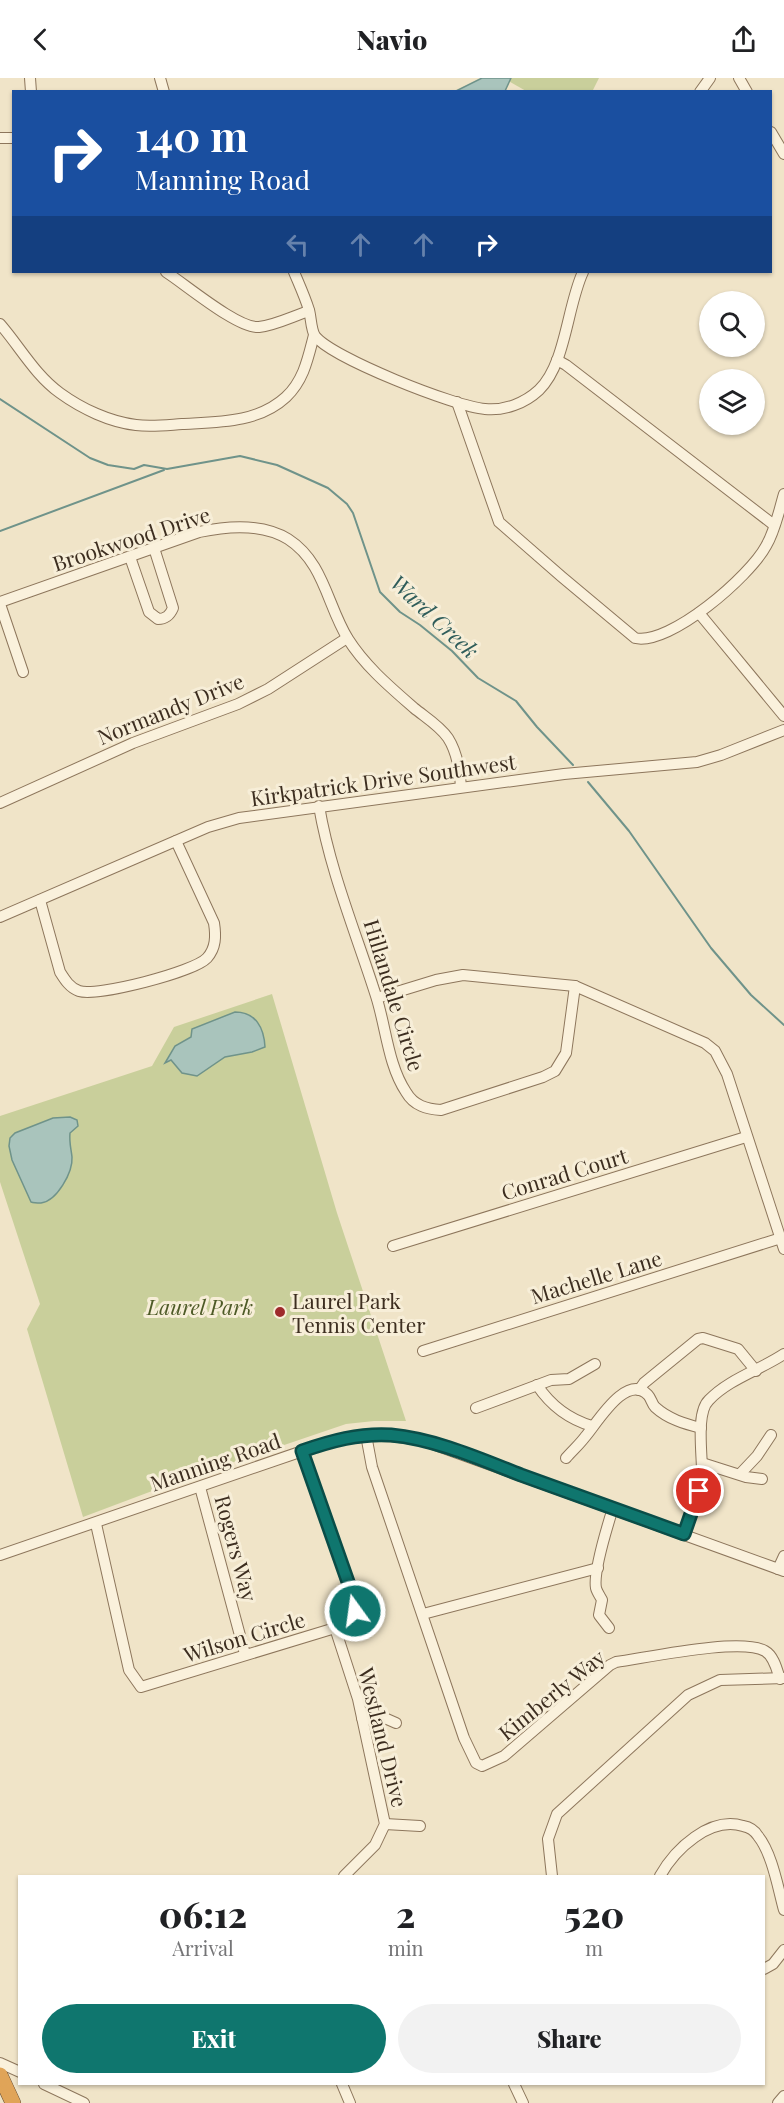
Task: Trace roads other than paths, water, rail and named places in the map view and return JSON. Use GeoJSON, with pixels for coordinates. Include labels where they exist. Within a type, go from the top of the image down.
{"type":"FeatureCollection","features":[{"type":"Feature","properties":{"kind":"highway"},"geometry":{"type":"LineString","coordinates":[[0,2075],[13,2103]]}},
{"type":"Feature","properties":{"kind":"highway"},"geometry":{"type":"LineString","coordinates":[[0,2097],[3,2103]]}},
{"type":"Feature","properties":{"kind":"street"},"geometry":{"type":"LineString","coordinates":[[772,134],[784,154]]}},
{"type":"Feature","properties":{"kind":"street"},"geometry":{"type":"LineString","coordinates":[[167,273],[228,315],[249,326],[259,327],[309,311]]}},
{"type":"Feature","properties":{"kind":"street"},"geometry":{"type":"LineString","coordinates":[[0,324],[31,365],[60,393],[105,417],[135,425],[154,426],[220,422],[251,417],[284,398],[301,378],[314,335],[309,311],[294,273]]}},
{"type":"Feature","properties":{"kind":"street"},"geometry":{"type":"LineString","coordinates":[[314,335],[333,350],[356,363],[457,402],[486,410],[503,409],[531,397],[545,384],[557,360],[576,288],[583,273]]}},
{"type":"Feature","properties":{"kind":"street"},"geometry":{"type":"LineString","coordinates":[[557,360],[774,525]]}},
{"type":"Feature","properties":{"kind":"street"},"geometry":{"type":"LineString","coordinates":[[457,402],[495,515],[504,528],[635,638],[647,639],[675,628],[699,613],[736,582],[756,561],[766,546],[784,494]]}},
{"type":"Feature","properties":{"kind":"street","name":"Brookwood Drive"},"geometry":{"type":"LineString","coordinates":[[0,603],[216,528],[245,527],[286,537],[310,558],[318,570],[347,638],[373,671],[387,686],[435,724],[448,738],[457,762],[461,787]]}},
{"type":"Feature","properties":{"kind":"street"},"geometry":{"type":"LineString","coordinates":[[130,557],[149,612],[158,618],[165,618],[173,608],[154,548]]}},
{"type":"Feature","properties":{"kind":"street"},"geometry":{"type":"LineString","coordinates":[[0,603],[23,672]]}},
{"type":"Feature","properties":{"kind":"street"},"geometry":{"type":"LineString","coordinates":[[699,613],[784,716]]}},
{"type":"Feature","properties":{"kind":"street","name":"Normandy Drive"},"geometry":{"type":"LineString","coordinates":[[0,803],[133,743],[238,704],[268,689],[347,638]]}},
{"type":"Feature","properties":{"kind":"street","name":"Kirkpatrick Drive Southwest"},"geometry":{"type":"LineString","coordinates":[[0,917],[208,827],[239,818],[564,774],[708,760],[784,730]]}},
{"type":"Feature","properties":{"kind":"street","name":"Hillandale Circle"},"geometry":{"type":"LineString","coordinates":[[319,806],[329,854],[377,998],[396,1069],[406,1092],[419,1105],[441,1110],[555,1071],[566,1053],[575,986]]}},
{"type":"Feature","properties":{"kind":"street"},"geometry":{"type":"LineString","coordinates":[[40,900],[60,972],[65,982],[80,991],[90,993],[113,989],[195,967],[209,956],[215,944],[216,934],[214,923],[176,841]]}},
{"type":"Feature","properties":{"kind":"street"},"geometry":{"type":"LineString","coordinates":[[377,998],[415,985],[463,975],[575,986],[693,1037],[715,1051],[727,1074],[782,1243]]}},
{"type":"Feature","properties":{"kind":"street","name":"Conrad Court"},"geometry":{"type":"LineString","coordinates":[[393,1246],[746,1137]]}},
{"type":"Feature","properties":{"kind":"street","name":"Machelle Lane"},"geometry":{"type":"LineString","coordinates":[[423,1351],[782,1243]]}},
{"type":"Feature","properties":{"kind":"street"},"geometry":{"type":"LineString","coordinates":[[566,1458],[616,1397],[639,1390],[644,1383],[698,1339],[703,1338],[738,1349],[756,1371]]}},
{"type":"Feature","properties":{"kind":"street"},"geometry":{"type":"LineString","coordinates":[[684,1534],[699,1491],[702,1463],[701,1428],[705,1404],[710,1398],[744,1376],[784,1354]]}},
{"type":"Feature","properties":{"kind":"street"},"geometry":{"type":"LineString","coordinates":[[476,1408],[551,1380],[569,1379],[595,1364]]}},
{"type":"Feature","properties":{"kind":"street"},"geometry":{"type":"LineString","coordinates":[[537,1385],[553,1406],[576,1421],[592,1426]]}},
{"type":"Feature","properties":{"kind":"street"},"geometry":{"type":"LineString","coordinates":[[639,1390],[647,1394],[654,1406],[679,1423],[701,1428]]}},
{"type":"Feature","properties":{"kind":"street"},"geometry":{"type":"LineString","coordinates":[[366,1435],[372,1467],[423,1614],[598,1568]]}},
{"type":"Feature","properties":{"kind":"street","name":"Manning Road"},"geometry":{"type":"LineString","coordinates":[[0,1555],[96,1524],[302,1451],[366,1435],[392,1436],[427,1442],[781,1570]]}},
{"type":"Feature","properties":{"kind":"street"},"geometry":{"type":"LineString","coordinates":[[740,1474],[758,1455],[771,1435]]}},
{"type":"Feature","properties":{"kind":"street","name":"Wilson Circle"},"geometry":{"type":"LineString","coordinates":[[96,1524],[129,1670],[141,1687],[335,1628],[353,1615],[356,1604],[302,1451]]}},
{"type":"Feature","properties":{"kind":"street"},"geometry":{"type":"LineString","coordinates":[[702,1463],[754,1479],[762,1479]]}},
{"type":"Feature","properties":{"kind":"street","name":"Rogers Way"},"geometry":{"type":"LineString","coordinates":[[200,1487],[245,1654]]}},
{"type":"Feature","properties":{"kind":"street"},"geometry":{"type":"LineString","coordinates":[[609,1628],[599,1615],[602,1600],[596,1590],[598,1568],[613,1508]]}},
{"type":"Feature","properties":{"kind":"street"},"geometry":{"type":"LineString","coordinates":[[781,1570],[784,1556]]}},
{"type":"Feature","properties":{"kind":"street","name":"Kimberly Way"},"geometry":{"type":"LineString","coordinates":[[423,1614],[464,1738],[476,1763],[482,1766],[504,1756],[616,1662],[744,1646],[768,1653],[782,1678],[720,1680],[688,1695],[557,1814],[548,1839],[552,1875]]}},
{"type":"Feature","properties":{"kind":"street","name":"Westland Drive"},"geometry":{"type":"LineString","coordinates":[[335,1628],[362,1718],[371,1768],[385,1824],[375,1845],[345,1875]]}},
{"type":"Feature","properties":{"kind":"street"},"geometry":{"type":"LineString","coordinates":[[362,1718],[380,1716],[396,1723]]}},
{"type":"Feature","properties":{"kind":"street"},"geometry":{"type":"LineString","coordinates":[[661,1875],[668,1862],[704,1830],[733,1822],[748,1827],[758,1835],[766,1849],[784,1910]]}},
{"type":"Feature","properties":{"kind":"street"},"geometry":{"type":"LineString","coordinates":[[385,1824],[420,1826]]}},
{"type":"Feature","properties":{"kind":"street"},"geometry":{"type":"LineString","coordinates":[[765,1968],[784,1950]]}},
{"type":"Feature","properties":{"kind":"street"},"geometry":{"type":"LineString","coordinates":[[0,2063],[18,2071]]}},
{"type":"Feature","properties":{"kind":"street"},"geometry":{"type":"LineString","coordinates":[[46,2085],[84,2103]]}},
{"type":"Feature","properties":{"kind":"street"},"geometry":{"type":"LineString","coordinates":[[342,2085],[350,2103]]}},
{"type":"Feature","properties":{"kind":"street"},"geometry":{"type":"LineString","coordinates":[[514,2085],[523,2103]]}},
{"type":"Feature","properties":{"kind":"street"},"geometry":{"type":"LineString","coordinates":[[778,2103],[784,2096]]}},
{"type":"Feature","properties":{"kind":"water"},"geometry":{"type":"Polygon","coordinates":[[[482,78],[511,78],[505,90],[458,90],[482,78]]]}},
{"type":"Feature","properties":{"kind":"water"},"geometry":{"type":"Polygon","coordinates":[[[235,1012],[248,1015],[258,1022],[265,1047],[225,1057],[197,1076],[182,1073],[171,1060],[165,1063],[175,1046],[191,1037],[192,1029],[235,1012]]]}},
{"type":"Feature","properties":{"kind":"water"},"geometry":{"type":"Polygon","coordinates":[[[70,1117],[77,1120],[78,1126],[70,1133],[72,1163],[67,1178],[58,1192],[47,1201],[31,1202],[12,1160],[10,1138],[15,1133],[53,1118],[70,1117]]]}},
{"type":"Feature","properties":{"kind":"waterway","name":"Ward Creek"},"geometry":{"type":"LineString","coordinates":[[0,399],[90,458],[108,465],[134,469],[144,465],[167,469],[240,456],[277,465],[328,488],[347,504],[353,513],[380,592],[400,612],[452,651],[478,678],[516,701],[573,765]]}},
{"type":"Feature","properties":{"kind":"waterway"},"geometry":{"type":"LineString","coordinates":[[0,531],[164,470]]}},
{"type":"Feature","properties":{"kind":"waterway","name":"Ward Creek"},"geometry":{"type":"LineString","coordinates":[[588,782],[629,831],[711,948],[751,995],[784,1025]]}},
{"type":"Feature","properties":{"kind":"place","name":"Laurel Park Tennis Center"},"geometry":{"type":"Point","coordinates":[280,1312]}},
{"type":"Feature","properties":{"kind":"park label","name":"Laurel Park"},"geometry":{"type":"Point","coordinates":[200,1306]}}]}
